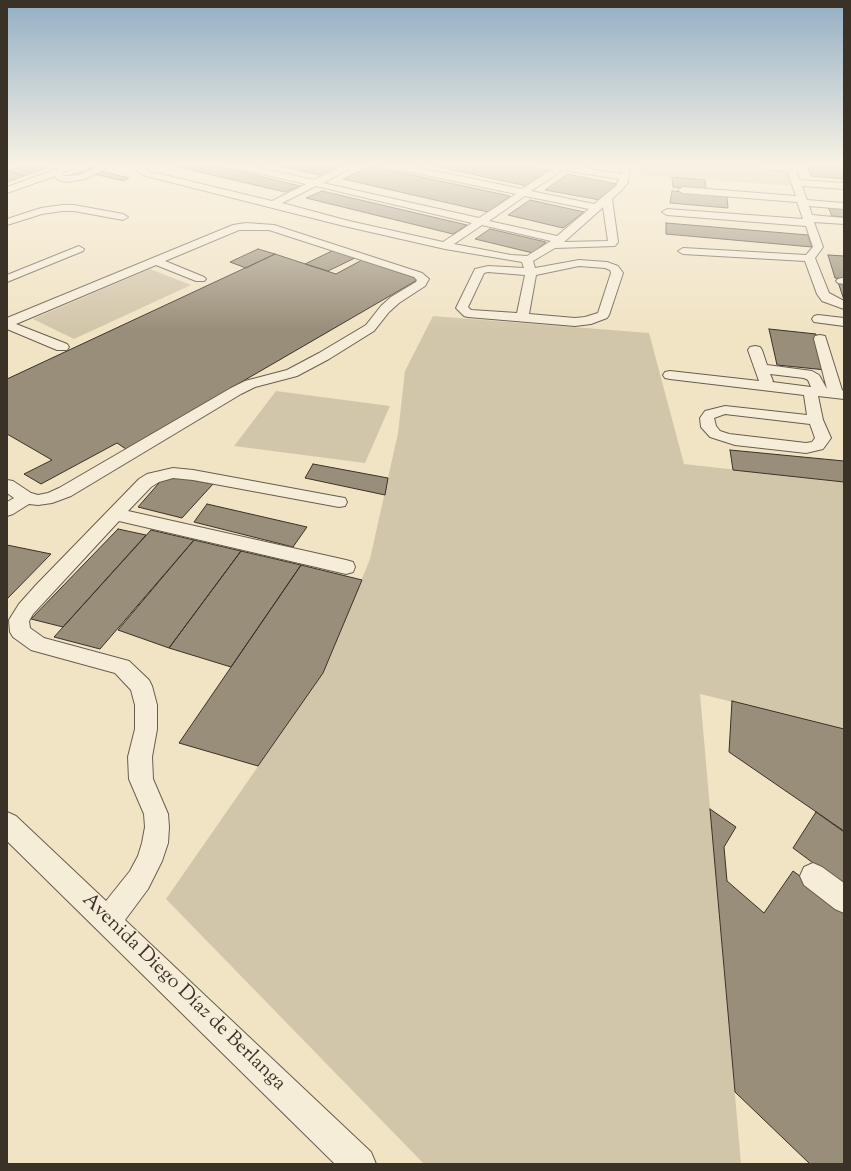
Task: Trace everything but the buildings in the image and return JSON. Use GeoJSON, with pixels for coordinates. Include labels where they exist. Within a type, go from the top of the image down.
{"type":"FeatureCollection","features":[{"type":"Feature","properties":{"kind":"street"},"geometry":{"type":"LineString","coordinates":[[335,221],[445,246],[511,258],[527,259],[533,258],[557,242],[583,221]]}},
{"type":"Feature","properties":{"kind":"street"},"geometry":{"type":"LineString","coordinates":[[475,221],[557,242],[611,244],[613,242],[610,221]]}},
{"type":"Feature","properties":{"kind":"street"},"geometry":{"type":"LineString","coordinates":[[809,221],[818,247],[809,258]]}},
{"type":"Feature","properties":{"kind":"street"},"geometry":{"type":"LineString","coordinates":[[832,221],[844,221]]}},
{"type":"Feature","properties":{"kind":"street"},"geometry":{"type":"LineString","coordinates":[[445,246],[481,222]]}},
{"type":"Feature","properties":{"kind":"street"},"geometry":{"type":"LineString","coordinates":[[7,324],[237,227],[270,227],[418,274],[423,279],[421,284],[395,300],[384,309],[370,328],[306,367],[292,373],[250,384],[236,391],[65,492],[52,498],[38,500],[26,498],[7,485]]}},
{"type":"Feature","properties":{"kind":"street"},"geometry":{"type":"LineString","coordinates":[[7,280],[79,249]]}},
{"type":"Feature","properties":{"kind":"street"},"geometry":{"type":"LineString","coordinates":[[683,251],[809,258]]}},
{"type":"Feature","properties":{"kind":"street"},"geometry":{"type":"LineString","coordinates":[[809,258],[822,294],[826,298],[844,305]]}},
{"type":"Feature","properties":{"kind":"street"},"geometry":{"type":"LineString","coordinates":[[522,318],[532,272],[527,259]]}},
{"type":"Feature","properties":{"kind":"street"},"geometry":{"type":"LineString","coordinates":[[156,261],[200,279]]}},
{"type":"Feature","properties":{"kind":"street"},"geometry":{"type":"LineString","coordinates":[[579,263],[607,265],[614,268],[617,273],[603,314],[587,321],[575,322],[468,313],[462,308],[479,270],[488,269],[532,272],[545,271],[579,263]]}},
{"type":"Feature","properties":{"kind":"street"},"geometry":{"type":"LineString","coordinates":[[818,319],[844,322]]}},
{"type":"Feature","properties":{"kind":"street"},"geometry":{"type":"LineString","coordinates":[[7,324],[62,347]]}},
{"type":"Feature","properties":{"kind":"street"},"geometry":{"type":"LineString","coordinates":[[670,375],[840,394],[820,339]]}},
{"type":"Feature","properties":{"kind":"street"},"geometry":{"type":"LineString","coordinates":[[755,350],[768,386]]}},
{"type":"Feature","properties":{"kind":"street"},"geometry":{"type":"LineString","coordinates":[[762,369],[807,374],[814,378],[816,420],[823,438],[817,446],[806,448],[725,438],[715,434],[708,427],[707,418],[710,414],[725,410],[816,420]]}},
{"type":"Feature","properties":{"kind":"street"},"geometry":{"type":"LineString","coordinates":[[108,920],[139,880],[149,861],[155,843],[157,827],[156,814],[141,779],[140,757],[146,729],[146,704],[141,686],[122,667],[38,644],[20,632],[19,620],[26,609],[43,590],[145,483],[153,478],[173,473],[193,475],[339,502]]}},
{"type":"Feature","properties":{"kind":"street"},"geometry":{"type":"LineString","coordinates":[[7,510],[26,498]]}},
{"type":"Feature","properties":{"kind":"street"},"geometry":{"type":"LineString","coordinates":[[115,514],[346,567]]}},
{"type":"Feature","properties":{"kind":"street","name":"Avenida Diego Díaz de Berlanga"},"geometry":{"type":"LineString","coordinates":[[7,824],[359,1164]]}},
{"type":"Feature","properties":{"kind":"street"},"geometry":{"type":"LineString","coordinates":[[813,876],[844,900]]}},
{"type":"Feature","properties":{"kind":"shaded area"},"geometry":{"type":"Polygon","coordinates":[[[150,269],[191,285],[74,339],[33,319],[150,269]]]}},
{"type":"Feature","properties":{"kind":"shaded area"},"geometry":{"type":"Polygon","coordinates":[[[433,316],[649,333],[684,464],[844,482],[844,729],[700,694],[741,1164],[424,1164],[166,899],[323,673],[370,559],[398,433],[405,371],[433,316]]]}},
{"type":"Feature","properties":{"kind":"shaded area"},"geometry":{"type":"Polygon","coordinates":[[[276,391],[390,406],[365,463],[234,446],[276,391]]]}}]}
